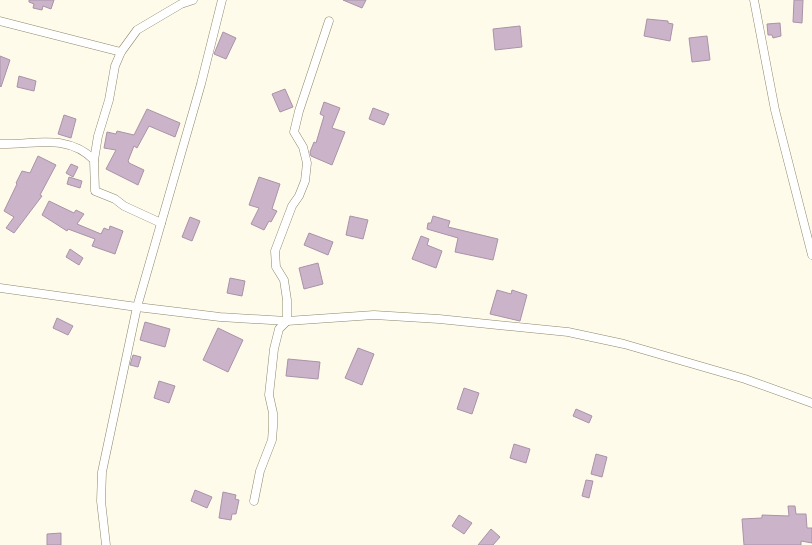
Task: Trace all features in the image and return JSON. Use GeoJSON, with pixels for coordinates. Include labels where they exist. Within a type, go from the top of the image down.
{"type":"FeatureCollection","features":[{"type":"Feature","properties":{"kind":"street"},"geometry":{"type":"LineString","coordinates":[[161,224],[124,206],[115,199],[95,192],[94,160],[98,136],[109,100],[115,66],[121,52],[138,30],[181,4],[193,0]]}},
{"type":"Feature","properties":{"kind":"street"},"geometry":{"type":"LineString","coordinates":[[106,545],[101,501],[102,472],[137,307],[201,84],[222,0]]}},
{"type":"Feature","properties":{"kind":"street"},"geometry":{"type":"LineString","coordinates":[[754,0],[775,110],[812,255]]}},
{"type":"Feature","properties":{"kind":"street"},"geometry":{"type":"LineString","coordinates":[[0,21],[121,52]]}},
{"type":"Feature","properties":{"kind":"street"},"geometry":{"type":"LineString","coordinates":[[254,501],[260,471],[272,440],[274,427],[269,390],[274,349],[279,329],[287,320],[284,280],[276,267],[275,251],[292,206],[299,196],[305,181],[307,163],[303,147],[294,132],[299,111],[329,21]]}},
{"type":"Feature","properties":{"kind":"street"},"geometry":{"type":"LineString","coordinates":[[0,144],[19,145],[58,141],[72,146],[94,160]]}},
{"type":"Feature","properties":{"kind":"street"},"geometry":{"type":"LineString","coordinates":[[0,288],[220,317],[287,320],[374,315],[440,319],[568,332],[624,344],[745,379],[812,403]]}},
{"type":"Feature","properties":{"kind":"building"},"geometry":{"type":"Polygon","coordinates":[[[29,0],[54,0],[51,9],[43,6],[42,10],[33,8],[34,4],[29,2],[29,0]]]}},
{"type":"Feature","properties":{"kind":"building"},"geometry":{"type":"Polygon","coordinates":[[[343,0],[366,0],[362,8],[343,0]]]}},
{"type":"Feature","properties":{"kind":"building"},"geometry":{"type":"Polygon","coordinates":[[[794,0],[803,0],[802,23],[793,22],[794,0]]]}},
{"type":"Feature","properties":{"kind":"building"},"geometry":{"type":"Polygon","coordinates":[[[647,19],[668,21],[668,23],[673,24],[670,41],[644,36],[647,19]]]}},
{"type":"Feature","properties":{"kind":"building"},"geometry":{"type":"Polygon","coordinates":[[[780,23],[781,36],[773,38],[772,35],[768,35],[767,24],[780,23]]]}},
{"type":"Feature","properties":{"kind":"building"},"geometry":{"type":"Polygon","coordinates":[[[520,26],[522,47],[495,50],[493,29],[520,26]]]}},
{"type":"Feature","properties":{"kind":"building"},"geometry":{"type":"Polygon","coordinates":[[[223,32],[236,38],[226,59],[214,54],[223,32]]]}},
{"type":"Feature","properties":{"kind":"building"},"geometry":{"type":"Polygon","coordinates":[[[707,36],[710,60],[692,62],[689,38],[707,36]]]}},
{"type":"Feature","properties":{"kind":"building"},"geometry":{"type":"Polygon","coordinates":[[[0,56],[10,60],[1,87],[0,86],[0,56]]]}},
{"type":"Feature","properties":{"kind":"building"},"geometry":{"type":"Polygon","coordinates":[[[19,76],[36,81],[34,91],[17,87],[19,76]]]}},
{"type":"Feature","properties":{"kind":"building"},"geometry":{"type":"Polygon","coordinates":[[[285,89],[293,107],[280,112],[272,94],[285,89]]]}},
{"type":"Feature","properties":{"kind":"building"},"geometry":{"type":"Polygon","coordinates":[[[324,102],[340,108],[332,128],[345,132],[332,165],[311,156],[310,152],[314,142],[316,143],[324,116],[320,114],[324,102]]]}},
{"type":"Feature","properties":{"kind":"building"},"geometry":{"type":"Polygon","coordinates":[[[373,108],[389,114],[384,125],[369,119],[373,108]]]}},
{"type":"Feature","properties":{"kind":"building"},"geometry":{"type":"Polygon","coordinates":[[[147,109],[180,123],[175,137],[149,126],[137,148],[134,146],[128,161],[144,170],[138,185],[106,169],[116,150],[104,148],[107,132],[116,134],[117,131],[134,135],[147,109]]]}},
{"type":"Feature","properties":{"kind":"building"},"geometry":{"type":"Polygon","coordinates":[[[64,115],[76,119],[71,138],[58,134],[64,115]]]}},
{"type":"Feature","properties":{"kind":"building"},"geometry":{"type":"Polygon","coordinates":[[[38,156],[56,165],[40,195],[42,196],[14,233],[6,228],[14,217],[4,211],[22,171],[30,173],[38,156]]]}},
{"type":"Feature","properties":{"kind":"building"},"geometry":{"type":"Polygon","coordinates":[[[71,164],[78,167],[73,177],[66,173],[71,164]]]}},
{"type":"Feature","properties":{"kind":"building"},"geometry":{"type":"Polygon","coordinates":[[[69,177],[82,181],[80,188],[67,184],[69,177]]]}},
{"type":"Feature","properties":{"kind":"building"},"geometry":{"type":"Polygon","coordinates":[[[259,177],[280,184],[272,209],[277,211],[264,230],[251,224],[259,208],[249,205],[259,177]]]}},
{"type":"Feature","properties":{"kind":"building"},"geometry":{"type":"Polygon","coordinates":[[[49,201],[74,213],[76,210],[84,214],[77,224],[101,234],[104,228],[109,230],[110,226],[123,231],[115,254],[92,246],[95,239],[68,229],[67,231],[42,215],[49,201]]]}},
{"type":"Feature","properties":{"kind":"building"},"geometry":{"type":"Polygon","coordinates":[[[350,216],[368,220],[363,239],[346,235],[350,216]]]}},
{"type":"Feature","properties":{"kind":"building"},"geometry":{"type":"Polygon","coordinates":[[[433,216],[450,221],[448,227],[498,239],[493,260],[455,252],[458,238],[427,229],[428,223],[431,223],[433,216]]]}},
{"type":"Feature","properties":{"kind":"building"},"geometry":{"type":"Polygon","coordinates":[[[190,217],[200,221],[192,241],[182,237],[190,217]]]}},
{"type":"Feature","properties":{"kind":"building"},"geometry":{"type":"Polygon","coordinates":[[[309,233],[333,242],[328,255],[304,245],[309,233]]]}},
{"type":"Feature","properties":{"kind":"building"},"geometry":{"type":"Polygon","coordinates":[[[421,236],[429,239],[427,245],[442,251],[436,268],[412,259],[421,236]]]}},
{"type":"Feature","properties":{"kind":"building"},"geometry":{"type":"Polygon","coordinates":[[[70,249],[83,258],[79,265],[66,257],[70,249]]]}},
{"type":"Feature","properties":{"kind":"building"},"geometry":{"type":"Polygon","coordinates":[[[318,263],[323,284],[304,289],[299,268],[318,263]]]}},
{"type":"Feature","properties":{"kind":"building"},"geometry":{"type":"Polygon","coordinates":[[[230,278],[245,281],[242,296],[227,293],[230,278]]]}},
{"type":"Feature","properties":{"kind":"building"},"geometry":{"type":"Polygon","coordinates":[[[497,290],[511,294],[512,290],[527,295],[520,321],[490,314],[497,290]]]}},
{"type":"Feature","properties":{"kind":"building"},"geometry":{"type":"Polygon","coordinates":[[[57,318],[73,326],[68,335],[53,328],[57,318]]]}},
{"type":"Feature","properties":{"kind":"building"},"geometry":{"type":"Polygon","coordinates":[[[145,322],[170,329],[165,347],[140,340],[145,322]]]}},
{"type":"Feature","properties":{"kind":"building"},"geometry":{"type":"Polygon","coordinates":[[[218,328],[243,340],[228,372],[203,360],[218,328]]]}},
{"type":"Feature","properties":{"kind":"building"},"geometry":{"type":"Polygon","coordinates":[[[358,348],[374,354],[362,385],[345,378],[358,348]]]}},
{"type":"Feature","properties":{"kind":"building"},"geometry":{"type":"Polygon","coordinates":[[[133,355],[141,357],[138,367],[130,365],[133,355]]]}},
{"type":"Feature","properties":{"kind":"building"},"geometry":{"type":"Polygon","coordinates":[[[288,359],[320,362],[318,379],[286,376],[288,359]]]}},
{"type":"Feature","properties":{"kind":"building"},"geometry":{"type":"Polygon","coordinates":[[[159,381],[175,386],[169,403],[154,398],[159,381]]]}},
{"type":"Feature","properties":{"kind":"building"},"geometry":{"type":"Polygon","coordinates":[[[464,388],[479,393],[472,414],[457,409],[464,388]]]}},
{"type":"Feature","properties":{"kind":"building"},"geometry":{"type":"Polygon","coordinates":[[[576,409],[592,416],[589,423],[573,416],[576,409]]]}},
{"type":"Feature","properties":{"kind":"building"},"geometry":{"type":"Polygon","coordinates":[[[514,444],[530,449],[526,463],[510,458],[514,444]]]}},
{"type":"Feature","properties":{"kind":"building"},"geometry":{"type":"Polygon","coordinates":[[[596,454],[607,457],[602,477],[591,474],[596,454]]]}},
{"type":"Feature","properties":{"kind":"building"},"geometry":{"type":"Polygon","coordinates":[[[586,480],[593,481],[589,498],[582,496],[586,480]]]}},
{"type":"Feature","properties":{"kind":"building"},"geometry":{"type":"Polygon","coordinates":[[[195,490],[212,497],[207,508],[191,501],[195,490]]]}},
{"type":"Feature","properties":{"kind":"building"},"geometry":{"type":"Polygon","coordinates":[[[223,492],[236,495],[235,499],[239,500],[236,514],[232,514],[231,520],[219,518],[223,492]]]}},
{"type":"Feature","properties":{"kind":"building"},"geometry":{"type":"Polygon","coordinates":[[[788,506],[795,506],[796,514],[806,514],[807,528],[812,528],[812,543],[801,541],[801,545],[744,545],[742,519],[762,518],[762,515],[789,516],[788,506]]]}},
{"type":"Feature","properties":{"kind":"building"},"geometry":{"type":"Polygon","coordinates":[[[459,515],[472,523],[464,534],[452,526],[459,515]]]}},
{"type":"Feature","properties":{"kind":"building"},"geometry":{"type":"Polygon","coordinates":[[[491,529],[500,537],[493,545],[478,545],[491,529]]]}},
{"type":"Feature","properties":{"kind":"building"},"geometry":{"type":"Polygon","coordinates":[[[61,533],[61,545],[47,545],[47,534],[61,533]]]}}]}
